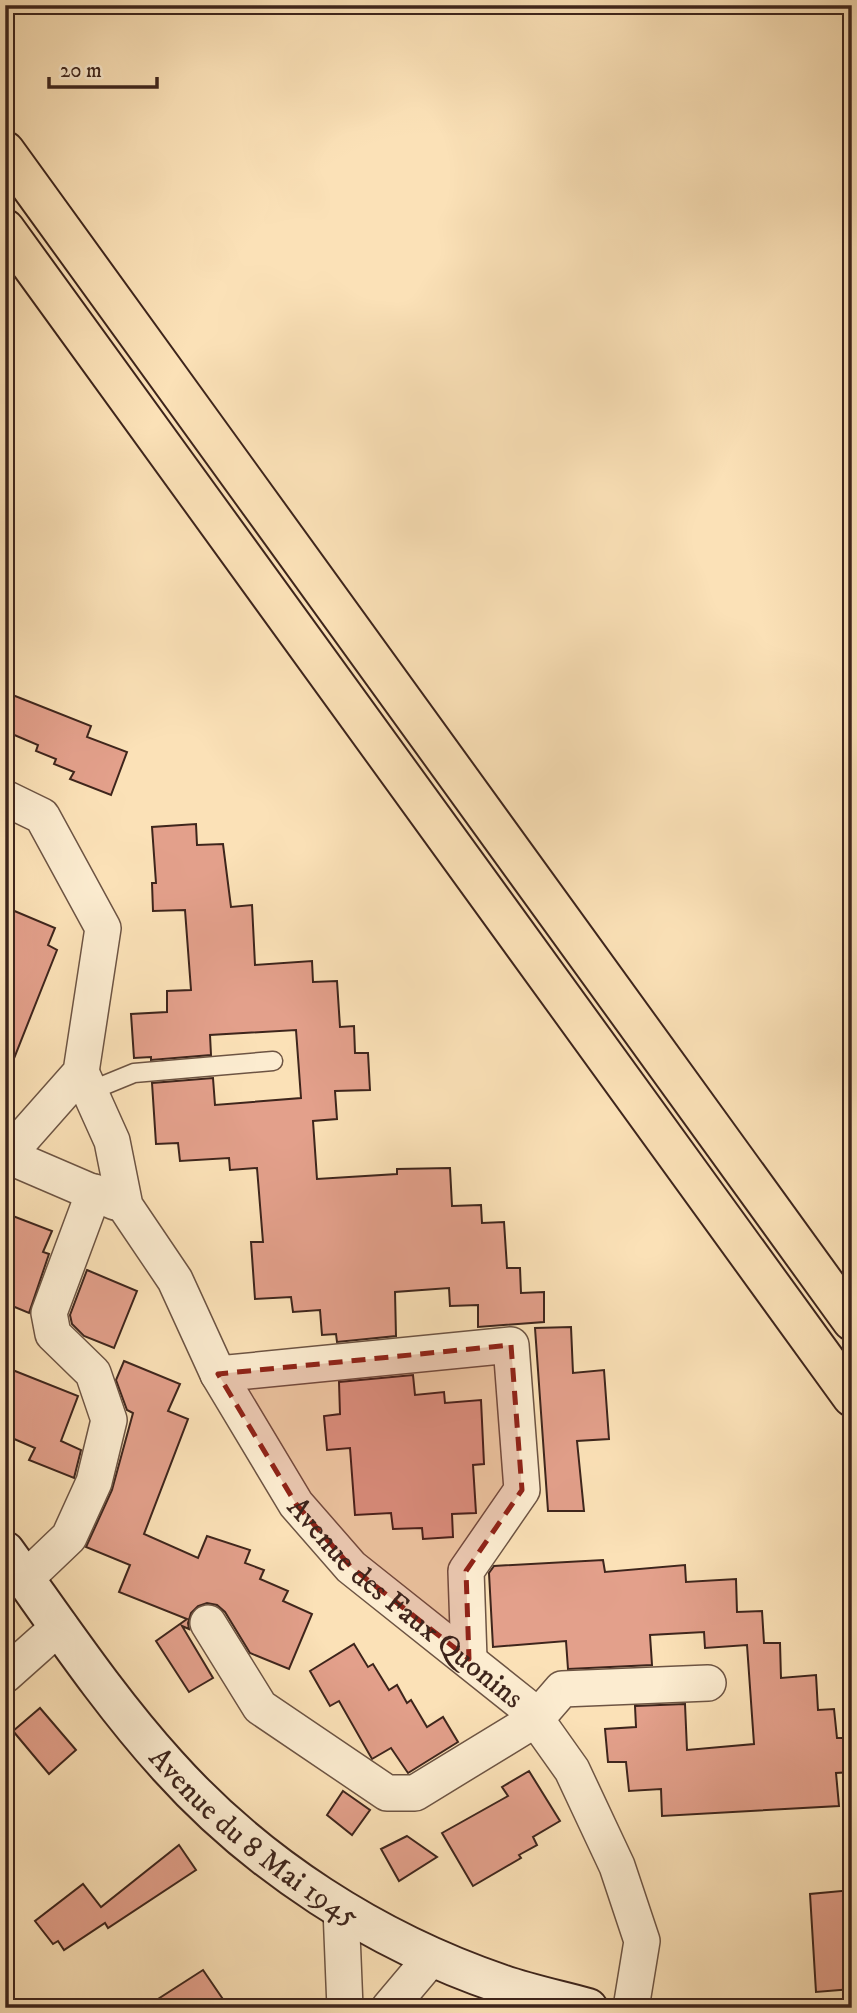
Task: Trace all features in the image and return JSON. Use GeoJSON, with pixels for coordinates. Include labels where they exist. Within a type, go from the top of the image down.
{"type":"FeatureCollection","features":[{"type":"Feature","properties":{"kind":"highway"},"geometry":{"type":"LineString","coordinates":[[5,151],[852,1321]]}},
{"type":"Feature","properties":{"kind":"highway"},"geometry":{"type":"LineString","coordinates":[[5,229],[852,1397]]}},
{"type":"Feature","properties":{"kind":"street"},"geometry":{"type":"LineString","coordinates":[[5,798],[42,816],[103,928],[86,1081],[112,1141],[110,1199],[49,1313],[53,1334],[93,1373],[109,1420],[94,1482],[69,1537],[15,1565]]}},
{"type":"Feature","properties":{"kind":"street"},"geometry":{"type":"LineString","coordinates":[[86,1081],[6,1155],[110,1199]]}},
{"type":"Feature","properties":{"kind":"street","name":"Avenue des Faux Quonins"},"geometry":{"type":"LineString","coordinates":[[110,1199],[175,1280],[218,1374],[296,1504],[351,1567],[528,1708],[572,1770],[617,1866],[642,1941],[631,2008]]}},
{"type":"Feature","properties":{"kind":"street"},"geometry":{"type":"LineString","coordinates":[[218,1374],[511,1345],[523,1490],[466,1571],[469,1659]]}},
{"type":"Feature","properties":{"kind":"street","name":"Avenue du 8 Mai 1945"},"geometry":{"type":"LineString","coordinates":[[15,1565],[118,1706],[168,1766],[259,1853],[341,1909],[432,1957],[502,1984],[588,2008]]}},
{"type":"Feature","properties":{"kind":"street"},"geometry":{"type":"LineString","coordinates":[[208,1623],[260,1707],[387,1793],[415,1793],[536,1719],[562,1689],[708,1683]]}},
{"type":"Feature","properties":{"kind":"street"},"geometry":{"type":"LineString","coordinates":[[5,1675],[60,1626]]}},
{"type":"Feature","properties":{"kind":"street"},"geometry":{"type":"LineString","coordinates":[[341,1909],[345,2008]]}},
{"type":"Feature","properties":{"kind":"street"},"geometry":{"type":"LineString","coordinates":[[389,2008],[432,1957]]}},
{"type":"Feature","properties":{"kind":"lane"},"geometry":{"type":"LineString","coordinates":[[86,1081],[134,1073],[273,1061]]}},
{"type":"Feature","properties":{"kind":"highlighted area"},"geometry":{"type":"Polygon","coordinates":[[[511,1345],[522,1490],[466,1571],[469,1659],[351,1567],[296,1504],[218,1374],[511,1345]]]}},
{"type":"Feature","properties":{"kind":"building"},"geometry":{"type":"Polygon","coordinates":[[[5,692],[91,726],[87,737],[127,752],[111,795],[70,779],[74,772],[54,764],[56,759],[36,751],[38,745],[5,731],[5,692]]]}},
{"type":"Feature","properties":{"kind":"building"},"geometry":{"type":"Polygon","coordinates":[[[196,824],[197,845],[223,844],[231,907],[252,905],[255,965],[312,961],[313,982],[337,981],[340,1027],[354,1026],[355,1053],[368,1053],[370,1090],[335,1091],[337,1119],[313,1121],[317,1179],[397,1174],[397,1169],[450,1168],[452,1206],[481,1205],[482,1223],[504,1222],[507,1268],[520,1268],[521,1293],[544,1292],[544,1322],[478,1327],[478,1305],[450,1306],[449,1288],[395,1292],[396,1336],[337,1342],[336,1334],[322,1335],[320,1310],[293,1312],[291,1297],[255,1299],[251,1242],[263,1242],[257,1168],[230,1170],[229,1158],[180,1161],[178,1143],[156,1144],[152,1083],[213,1078],[215,1105],[301,1098],[296,1030],[210,1035],[211,1055],[151,1060],[151,1057],[134,1058],[131,1014],[167,1012],[167,991],[191,990],[185,910],[153,911],[152,883],[156,883],[152,827],[196,824]]]}},
{"type":"Feature","properties":{"kind":"building"},"geometry":{"type":"Polygon","coordinates":[[[5,907],[55,928],[48,945],[57,950],[7,1076],[5,1075],[5,907]]]}},
{"type":"Feature","properties":{"kind":"building"},"geometry":{"type":"Polygon","coordinates":[[[5,1213],[52,1231],[43,1252],[49,1254],[29,1313],[5,1303],[5,1213]]]}},
{"type":"Feature","properties":{"kind":"building"},"geometry":{"type":"Polygon","coordinates":[[[87,1270],[137,1291],[114,1348],[84,1336],[72,1324],[70,1315],[87,1270]]]}},
{"type":"Feature","properties":{"kind":"building"},"geometry":{"type":"Polygon","coordinates":[[[571,1327],[573,1373],[604,1370],[609,1439],[577,1441],[584,1511],[548,1511],[535,1328],[571,1327]]]}},
{"type":"Feature","properties":{"kind":"building"},"geometry":{"type":"Polygon","coordinates":[[[124,1361],[180,1384],[168,1411],[188,1419],[144,1534],[198,1558],[207,1536],[250,1550],[245,1563],[264,1570],[260,1579],[288,1591],[283,1601],[312,1614],[289,1669],[250,1653],[225,1612],[217,1605],[207,1603],[198,1606],[191,1613],[189,1629],[182,1626],[213,1678],[189,1692],[156,1641],[187,1619],[119,1592],[130,1565],[86,1547],[112,1490],[133,1413],[127,1410],[116,1380],[124,1361]]]}},
{"type":"Feature","properties":{"kind":"building"},"geometry":{"type":"Polygon","coordinates":[[[5,1367],[78,1396],[61,1441],[81,1450],[74,1478],[29,1460],[35,1448],[5,1435],[5,1367]]]}},
{"type":"Feature","properties":{"kind":"building"},"geometry":{"type":"Polygon","coordinates":[[[413,1375],[415,1395],[444,1392],[445,1403],[481,1400],[484,1464],[473,1465],[476,1513],[452,1514],[453,1537],[423,1539],[422,1528],[393,1529],[391,1513],[355,1515],[350,1448],[327,1450],[324,1416],[340,1414],[339,1382],[413,1375]]]}},
{"type":"Feature","properties":{"kind":"building"},"geometry":{"type":"Polygon","coordinates":[[[603,1560],[605,1572],[685,1565],[686,1582],[736,1579],[737,1612],[762,1611],[764,1643],[780,1643],[781,1678],[816,1675],[818,1710],[834,1709],[837,1738],[852,1738],[852,1772],[836,1773],[839,1806],[662,1816],[661,1789],[629,1791],[626,1762],[608,1762],[605,1729],[636,1727],[635,1706],[685,1704],[687,1750],[754,1744],[747,1645],[705,1648],[704,1632],[650,1635],[652,1665],[568,1669],[566,1641],[493,1647],[489,1573],[494,1566],[603,1560]]]}},
{"type":"Feature","properties":{"kind":"building"},"geometry":{"type":"Polygon","coordinates":[[[354,1644],[368,1667],[373,1664],[389,1690],[397,1685],[407,1703],[411,1700],[427,1727],[443,1717],[458,1742],[408,1773],[391,1748],[372,1759],[339,1701],[330,1706],[310,1671],[354,1644]]]}},
{"type":"Feature","properties":{"kind":"building"},"geometry":{"type":"Polygon","coordinates":[[[40,1708],[76,1750],[49,1774],[13,1731],[40,1708]]]}},
{"type":"Feature","properties":{"kind":"building"},"geometry":{"type":"Polygon","coordinates":[[[529,1771],[560,1821],[533,1837],[537,1845],[519,1855],[521,1858],[473,1886],[442,1833],[508,1796],[502,1787],[529,1771]]]}},
{"type":"Feature","properties":{"kind":"building"},"geometry":{"type":"Polygon","coordinates":[[[343,1791],[370,1810],[352,1835],[327,1815],[343,1791]]]}},
{"type":"Feature","properties":{"kind":"building"},"geometry":{"type":"Polygon","coordinates":[[[407,1836],[437,1857],[399,1881],[381,1849],[407,1836]]]}},
{"type":"Feature","properties":{"kind":"building"},"geometry":{"type":"Polygon","coordinates":[[[179,1845],[196,1870],[108,1928],[105,1923],[64,1950],[58,1941],[53,1944],[35,1921],[83,1884],[101,1907],[179,1845]]]}},
{"type":"Feature","properties":{"kind":"building"},"geometry":{"type":"Polygon","coordinates":[[[852,1890],[852,1989],[816,1992],[810,1894],[852,1890]]]}},
{"type":"Feature","properties":{"kind":"building"},"geometry":{"type":"Polygon","coordinates":[[[203,1970],[229,2008],[144,2008],[203,1970]]]}}]}
